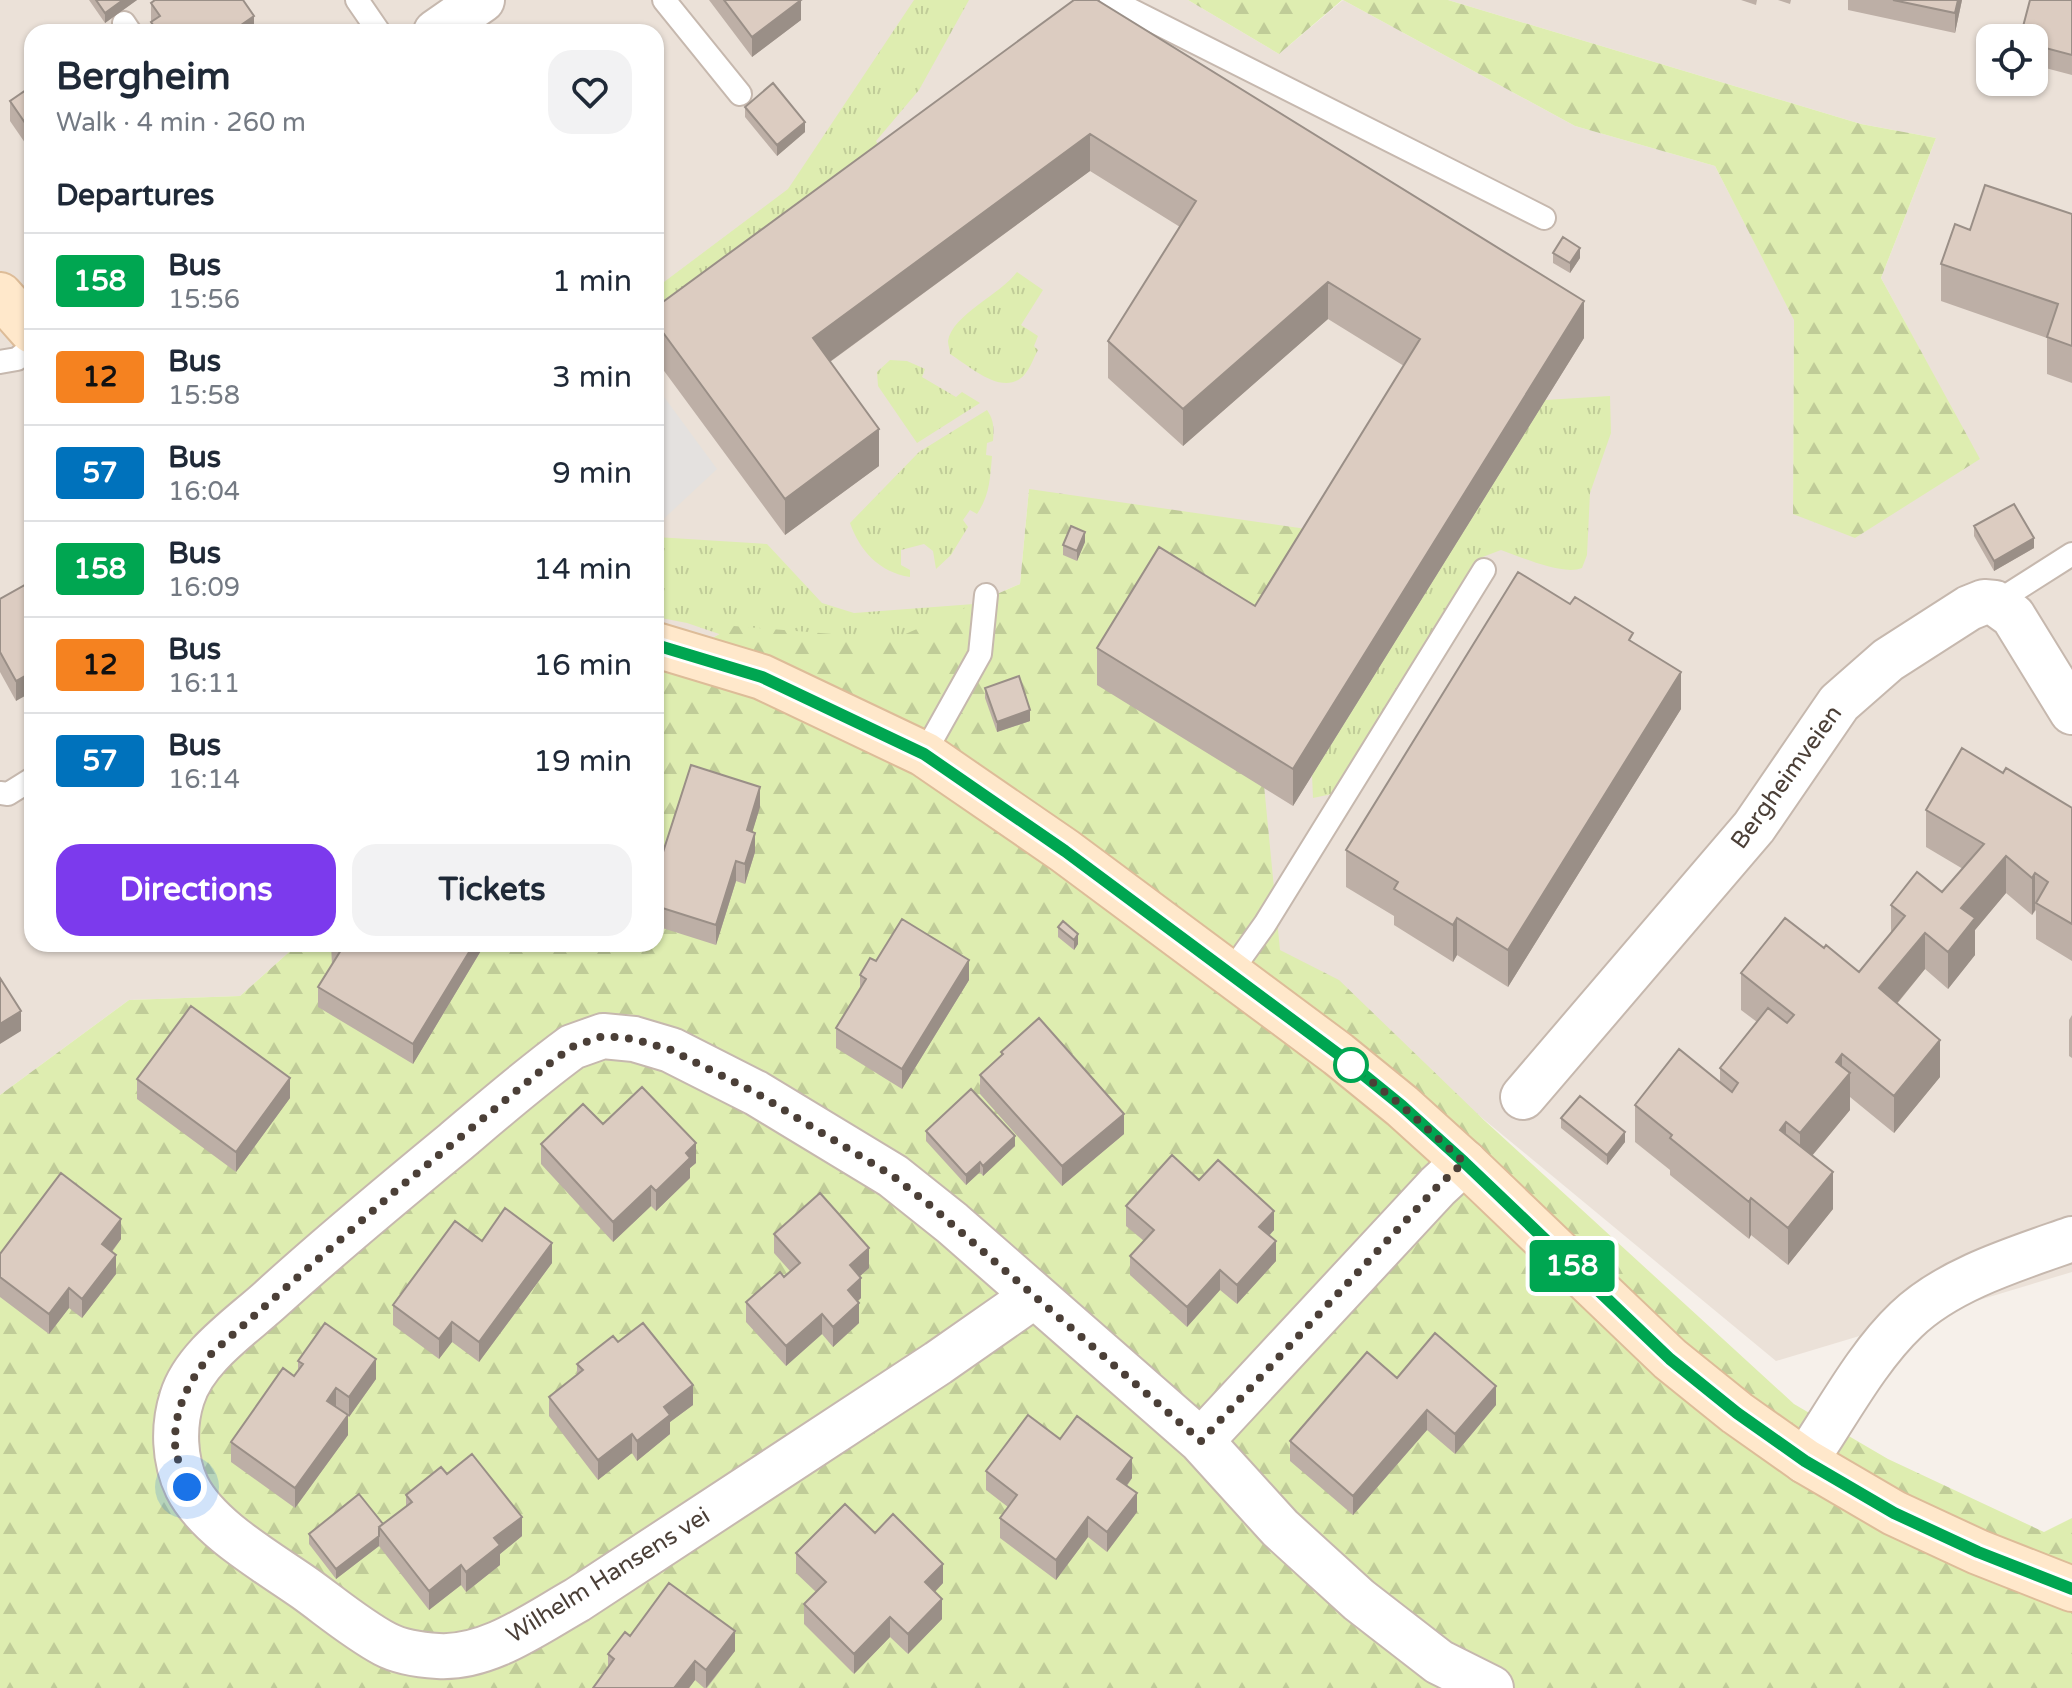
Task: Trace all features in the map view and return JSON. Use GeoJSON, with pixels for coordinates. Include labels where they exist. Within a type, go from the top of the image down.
{"type":"FeatureCollection","features":[{"type":"Feature","properties":{"kind":"main road"},"geometry":{"type":"LineString","coordinates":[[664,647],[762,677],[924,754],[1065,851],[1338,1054],[1464,1162],[1670,1359],[1737,1413],[1805,1461],[1894,1513],[1978,1552],[2072,1589]]}},
{"type":"Feature","properties":{"kind":"street"},"geometry":{"type":"LineString","coordinates":[[448,24],[482,0]]}},
{"type":"Feature","properties":{"kind":"street","name":"Bergheimveien"},"geometry":{"type":"LineString","coordinates":[[1523,1097],[1754,827],[1839,703],[1888,660],[1941,625],[1969,608],[1984,602],[1995,603]]}},
{"type":"Feature","properties":{"kind":"street"},"geometry":{"type":"LineString","coordinates":[[1995,603],[2013,616],[2072,712]]}},
{"type":"Feature","properties":{"kind":"street","name":"Wilhelm Hansens vei"},"geometry":{"type":"LineString","coordinates":[[1034,1296],[938,1363],[577,1600],[517,1634],[466,1653],[441,1657],[416,1654],[387,1645],[342,1615],[216,1524],[187,1487],[175,1445],[182,1397],[194,1375],[212,1353],[381,1203],[572,1047],[603,1036],[634,1039],[671,1050],[756,1093],[905,1185],[952,1223],[1201,1441],[1280,1528],[1359,1600],[1439,1662],[1491,1688]]}},
{"type":"Feature","properties":{"kind":"street"},"geometry":{"type":"LineString","coordinates":[[1201,1441],[1438,1186],[1464,1162]]}},
{"type":"Feature","properties":{"kind":"street"},"geometry":{"type":"LineString","coordinates":[[1805,1461],[1880,1350],[1907,1319],[1953,1287],[1991,1268],[2072,1239]]}},
{"type":"Feature","properties":{"kind":"lane"},"geometry":{"type":"LineString","coordinates":[[664,0],[740,94]]}},
{"type":"Feature","properties":{"kind":"lane"},"geometry":{"type":"LineString","coordinates":[[1111,0],[1544,218]]}},
{"type":"Feature","properties":{"kind":"lane"},"geometry":{"type":"LineString","coordinates":[[368,4],[376,24]]}},
{"type":"Feature","properties":{"kind":"lane"},"geometry":{"type":"LineString","coordinates":[[0,362],[17,359],[23,320]]}},
{"type":"Feature","properties":{"kind":"lane"},"geometry":{"type":"LineString","coordinates":[[1995,603],[2072,554]]}},
{"type":"Feature","properties":{"kind":"lane"},"geometry":{"type":"LineString","coordinates":[[1230,973],[1265,924],[1484,570]]}},
{"type":"Feature","properties":{"kind":"lane"},"geometry":{"type":"LineString","coordinates":[[924,754],[980,654],[986,595]]}},
{"type":"Feature","properties":{"kind":"lane"},"geometry":{"type":"LineString","coordinates":[[3,799],[24,785]]}},
{"type":"Feature","properties":{"kind":"shaded area"},"geometry":{"type":"Polygon","coordinates":[[[0,0],[1188,0],[1279,54],[1343,0],[1575,126],[1715,166],[1794,319],[1793,513],[1979,459],[1881,278],[1936,138],[1861,124],[1448,0],[2072,0],[2072,1272],[1776,1361],[1279,950],[1262,775],[1029,489],[1020,584],[894,639],[734,626],[664,665],[664,24],[24,24],[24,952],[289,952],[240,996],[129,1000],[0,1095],[0,0]]]}},
{"type":"Feature","properties":{"kind":"shaded area"},"geometry":{"type":"Polygon","coordinates":[[[664,397],[717,469],[664,519],[664,397]]]}},
{"type":"Feature","properties":{"kind":"green space"},"geometry":{"type":"Polygon","coordinates":[[[914,0],[969,0],[919,90],[876,141],[895,169],[664,338],[664,282],[788,189],[914,0]]]}},
{"type":"Feature","properties":{"kind":"green space"},"geometry":{"type":"Polygon","coordinates":[[[1188,0],[1342,0],[1279,54],[1188,0]]]}},
{"type":"Feature","properties":{"kind":"green space"},"geometry":{"type":"Polygon","coordinates":[[[1343,0],[1448,0],[1861,124],[1936,138],[1881,278],[1980,459],[1855,538],[1793,514],[1794,320],[1715,166],[1575,126],[1343,0]]]}},
{"type":"Feature","properties":{"kind":"green space"},"geometry":{"type":"Polygon","coordinates":[[[1017,272],[1043,290],[1021,325],[1038,336],[1034,346],[1038,350],[1021,378],[1004,383],[984,376],[950,354],[948,341],[958,322],[1017,272]]]}},
{"type":"Feature","properties":{"kind":"green space"},"geometry":{"type":"Polygon","coordinates":[[[890,360],[907,361],[925,369],[922,377],[956,397],[962,392],[980,403],[917,443],[878,386],[877,372],[890,360]]]}},
{"type":"Feature","properties":{"kind":"green space"},"geometry":{"type":"Polygon","coordinates":[[[1610,396],[1611,433],[1590,493],[1587,555],[1582,568],[1553,568],[1501,550],[1480,558],[1332,794],[1313,798],[1312,775],[1545,400],[1610,396]]]}},
{"type":"Feature","properties":{"kind":"green space"},"geometry":{"type":"Polygon","coordinates":[[[987,410],[992,421],[993,441],[987,443],[986,455],[992,456],[987,493],[977,514],[970,510],[963,520],[968,527],[951,555],[936,569],[933,551],[924,544],[901,550],[901,565],[910,570],[910,577],[880,565],[859,543],[850,523],[919,452],[987,410]]]}},
{"type":"Feature","properties":{"kind":"green space"},"geometry":{"type":"Polygon","coordinates":[[[1029,489],[1362,537],[1263,775],[1280,950],[1339,980],[1485,1121],[1794,1404],[1888,1459],[2044,1532],[2072,1518],[2072,1688],[0,1688],[0,1095],[129,1000],[240,996],[289,952],[664,952],[664,665],[734,626],[894,639],[1020,584],[1029,489]]]}},
{"type":"Feature","properties":{"kind":"green space"},"geometry":{"type":"Polygon","coordinates":[[[664,538],[767,544],[822,603],[854,613],[974,604],[969,648],[793,659],[687,623],[664,619],[664,538]]]}},
{"type":"Feature","properties":{"kind":"building"},"geometry":{"type":"Polygon","coordinates":[[[96,0],[123,0],[105,13],[96,0]]]}},
{"type":"Feature","properties":{"kind":"building"},"geometry":{"type":"Polygon","coordinates":[[[155,0],[243,0],[254,16],[242,24],[152,24],[160,16],[151,3],[155,0]]]}},
{"type":"Feature","properties":{"kind":"building"},"geometry":{"type":"Polygon","coordinates":[[[724,0],[801,0],[752,37],[724,0]]]}},
{"type":"Feature","properties":{"kind":"building"},"geometry":{"type":"Polygon","coordinates":[[[1074,0],[1097,0],[1584,301],[1293,769],[1097,648],[1159,547],[1255,606],[1420,339],[1328,282],[1183,409],[1108,341],[1196,201],[1090,134],[813,338],[879,429],[785,499],[664,334],[664,301],[1074,0]]]}},
{"type":"Feature","properties":{"kind":"building"},"geometry":{"type":"Polygon","coordinates":[[[1893,0],[1958,0],[1955,13],[1893,0]]]}},
{"type":"Feature","properties":{"kind":"building"},"geometry":{"type":"Polygon","coordinates":[[[2030,0],[2072,0],[2072,55],[2048,49],[2048,24],[2024,24],[2030,0]]]}},
{"type":"Feature","properties":{"kind":"building"},"geometry":{"type":"Polygon","coordinates":[[[773,83],[805,122],[777,145],[745,107],[773,83]]]}},
{"type":"Feature","properties":{"kind":"building"},"geometry":{"type":"Polygon","coordinates":[[[24,91],[24,121],[10,101],[24,91]]]}},
{"type":"Feature","properties":{"kind":"building"},"geometry":{"type":"Polygon","coordinates":[[[1985,185],[2072,214],[2072,346],[2047,337],[2058,304],[1941,264],[1955,224],[1970,230],[1985,185]]]}},
{"type":"Feature","properties":{"kind":"building"},"geometry":{"type":"Polygon","coordinates":[[[1563,237],[1580,248],[1570,263],[1553,253],[1563,237]]]}},
{"type":"Feature","properties":{"kind":"building"},"geometry":{"type":"Polygon","coordinates":[[[2014,504],[2034,538],[1994,561],[1974,526],[2014,504]]]}},
{"type":"Feature","properties":{"kind":"building"},"geometry":{"type":"Polygon","coordinates":[[[1071,526],[1085,532],[1077,551],[1063,545],[1071,526]]]}},
{"type":"Feature","properties":{"kind":"building"},"geometry":{"type":"Polygon","coordinates":[[[1518,572],[1570,604],[1575,597],[1633,633],[1629,640],[1681,672],[1508,950],[1457,918],[1453,925],[1394,889],[1398,882],[1346,850],[1518,572]]]}},
{"type":"Feature","properties":{"kind":"building"},"geometry":{"type":"Polygon","coordinates":[[[24,586],[24,676],[16,681],[0,652],[0,599],[24,586]]]}},
{"type":"Feature","properties":{"kind":"building"},"geometry":{"type":"Polygon","coordinates":[[[1019,676],[1030,710],[997,722],[985,688],[1019,676]]]}},
{"type":"Feature","properties":{"kind":"building"},"geometry":{"type":"Polygon","coordinates":[[[1962,748],[2003,773],[2006,768],[2072,808],[2072,924],[2036,903],[2048,882],[2035,873],[2032,878],[2006,856],[1961,908],[1975,918],[1948,952],[1925,933],[1879,988],[1940,1040],[1894,1096],[1842,1054],[1836,1062],[1850,1073],[1800,1133],[1786,1122],[1780,1130],[1833,1172],[1788,1228],[1751,1198],[1749,1202],[1670,1138],[1672,1135],[1635,1105],[1679,1049],[1732,1092],[1738,1083],[1720,1068],[1768,1008],[1787,1023],[1794,1015],[1741,973],[1785,918],[1859,972],[1905,916],[1891,905],[1917,872],[1942,892],[1984,844],[1926,810],[1962,748]]]}},
{"type":"Feature","properties":{"kind":"building"},"geometry":{"type":"Polygon","coordinates":[[[691,765],[760,787],[747,830],[755,833],[745,864],[736,861],[716,925],[664,909],[664,849],[691,765]]]}},
{"type":"Feature","properties":{"kind":"building"},"geometry":{"type":"Polygon","coordinates":[[[902,919],[969,960],[902,1069],[836,1028],[866,979],[860,975],[870,958],[876,961],[902,919]]]}},
{"type":"Feature","properties":{"kind":"building"},"geometry":{"type":"Polygon","coordinates":[[[1063,921],[1078,934],[1074,940],[1058,927],[1063,921]]]}},
{"type":"Feature","properties":{"kind":"building"},"geometry":{"type":"Polygon","coordinates":[[[340,952],[469,952],[413,1044],[318,987],[340,952]]]}},
{"type":"Feature","properties":{"kind":"building"},"geometry":{"type":"Polygon","coordinates":[[[0,978],[21,1011],[0,1024],[0,978]]]}},
{"type":"Feature","properties":{"kind":"building"},"geometry":{"type":"Polygon","coordinates":[[[191,1006],[290,1078],[236,1152],[137,1079],[191,1006]]]}},
{"type":"Feature","properties":{"kind":"building"},"geometry":{"type":"Polygon","coordinates":[[[1039,1018],[1124,1114],[1062,1166],[980,1075],[1039,1018]]]}},
{"type":"Feature","properties":{"kind":"building"},"geometry":{"type":"Polygon","coordinates":[[[642,1087],[696,1143],[686,1153],[690,1158],[656,1191],[651,1186],[613,1222],[541,1144],[583,1104],[603,1124],[642,1087]]]}},
{"type":"Feature","properties":{"kind":"building"},"geometry":{"type":"Polygon","coordinates":[[[971,1089],[1015,1136],[983,1166],[980,1162],[966,1175],[926,1131],[971,1089]]]}},
{"type":"Feature","properties":{"kind":"building"},"geometry":{"type":"Polygon","coordinates":[[[1580,1096],[1625,1132],[1607,1155],[1561,1118],[1580,1096]]]}},
{"type":"Feature","properties":{"kind":"building"},"geometry":{"type":"Polygon","coordinates":[[[1172,1155],[1199,1180],[1218,1160],[1274,1211],[1259,1227],[1276,1241],[1237,1285],[1220,1270],[1187,1307],[1130,1256],[1154,1230],[1126,1206],[1172,1155]]]}},
{"type":"Feature","properties":{"kind":"building"},"geometry":{"type":"Polygon","coordinates":[[[61,1173],[121,1219],[102,1244],[116,1255],[82,1299],[69,1288],[49,1314],[0,1277],[0,1254],[61,1173]]]}},
{"type":"Feature","properties":{"kind":"building"},"geometry":{"type":"Polygon","coordinates":[[[820,1193],[869,1248],[850,1265],[861,1278],[848,1290],[859,1303],[833,1327],[822,1314],[786,1346],[746,1302],[780,1272],[784,1277],[800,1263],[774,1234],[820,1193]]]}},
{"type":"Feature","properties":{"kind":"building"},"geometry":{"type":"Polygon","coordinates":[[[505,1208],[552,1243],[479,1342],[452,1322],[439,1339],[393,1305],[455,1221],[482,1241],[505,1208]]]}},
{"type":"Feature","properties":{"kind":"building"},"geometry":{"type":"Polygon","coordinates":[[[325,1323],[376,1359],[349,1397],[336,1388],[327,1401],[348,1415],[295,1488],[231,1442],[283,1368],[294,1376],[303,1364],[298,1361],[325,1323]]]}},
{"type":"Feature","properties":{"kind":"building"},"geometry":{"type":"Polygon","coordinates":[[[643,1323],[693,1385],[664,1407],[670,1415],[637,1441],[632,1434],[598,1460],[549,1397],[583,1370],[577,1364],[613,1336],[618,1342],[643,1323]]]}},
{"type":"Feature","properties":{"kind":"building"},"geometry":{"type":"Polygon","coordinates":[[[1435,1333],[1496,1386],[1455,1434],[1427,1410],[1353,1496],[1290,1441],[1367,1352],[1397,1378],[1435,1333]]]}},
{"type":"Feature","properties":{"kind":"building"},"geometry":{"type":"Polygon","coordinates":[[[1028,1415],[1060,1439],[1077,1416],[1132,1458],[1117,1479],[1137,1493],[1107,1532],[1088,1517],[1056,1560],[1000,1518],[1017,1495],[986,1471],[1028,1415]]]}},
{"type":"Feature","properties":{"kind":"building"},"geometry":{"type":"Polygon","coordinates":[[[472,1454],[522,1517],[494,1538],[500,1545],[466,1572],[461,1565],[429,1591],[379,1527],[412,1502],[406,1495],[441,1467],[447,1474],[472,1454]]]}},
{"type":"Feature","properties":{"kind":"building"},"geometry":{"type":"Polygon","coordinates":[[[359,1494],[383,1524],[379,1527],[379,1536],[336,1569],[309,1534],[359,1494]]]}},
{"type":"Feature","properties":{"kind":"building"},"geometry":{"type":"Polygon","coordinates":[[[845,1504],[875,1533],[893,1514],[943,1564],[925,1582],[942,1599],[908,1634],[890,1617],[854,1654],[804,1604],[826,1582],[796,1553],[845,1504]]]}},
{"type":"Feature","properties":{"kind":"building"},"geometry":{"type":"Polygon","coordinates":[[[669,1583],[735,1631],[706,1670],[695,1661],[674,1688],[593,1688],[614,1659],[608,1654],[625,1632],[630,1636],[669,1583]]]}},
{"type":"Feature","properties":{"kind":"bus line","name":"158"},"geometry":{"type":"LineString","coordinates":[[664,647],[762,677],[924,754],[1065,851],[1338,1054],[1464,1162],[1670,1359],[1737,1413],[1805,1461],[1894,1513],[1978,1552],[2072,1589]]}},
{"type":"Feature","properties":{"kind":"route"},"geometry":{"type":"LineString","coordinates":[[187,1487],[175,1445],[182,1397],[194,1375],[212,1353],[297,1275],[549,1064],[572,1047],[603,1036],[634,1039],[671,1050],[756,1093],[893,1176],[952,1223],[1201,1441],[1438,1186],[1464,1162],[1351,1065]]}}]}
